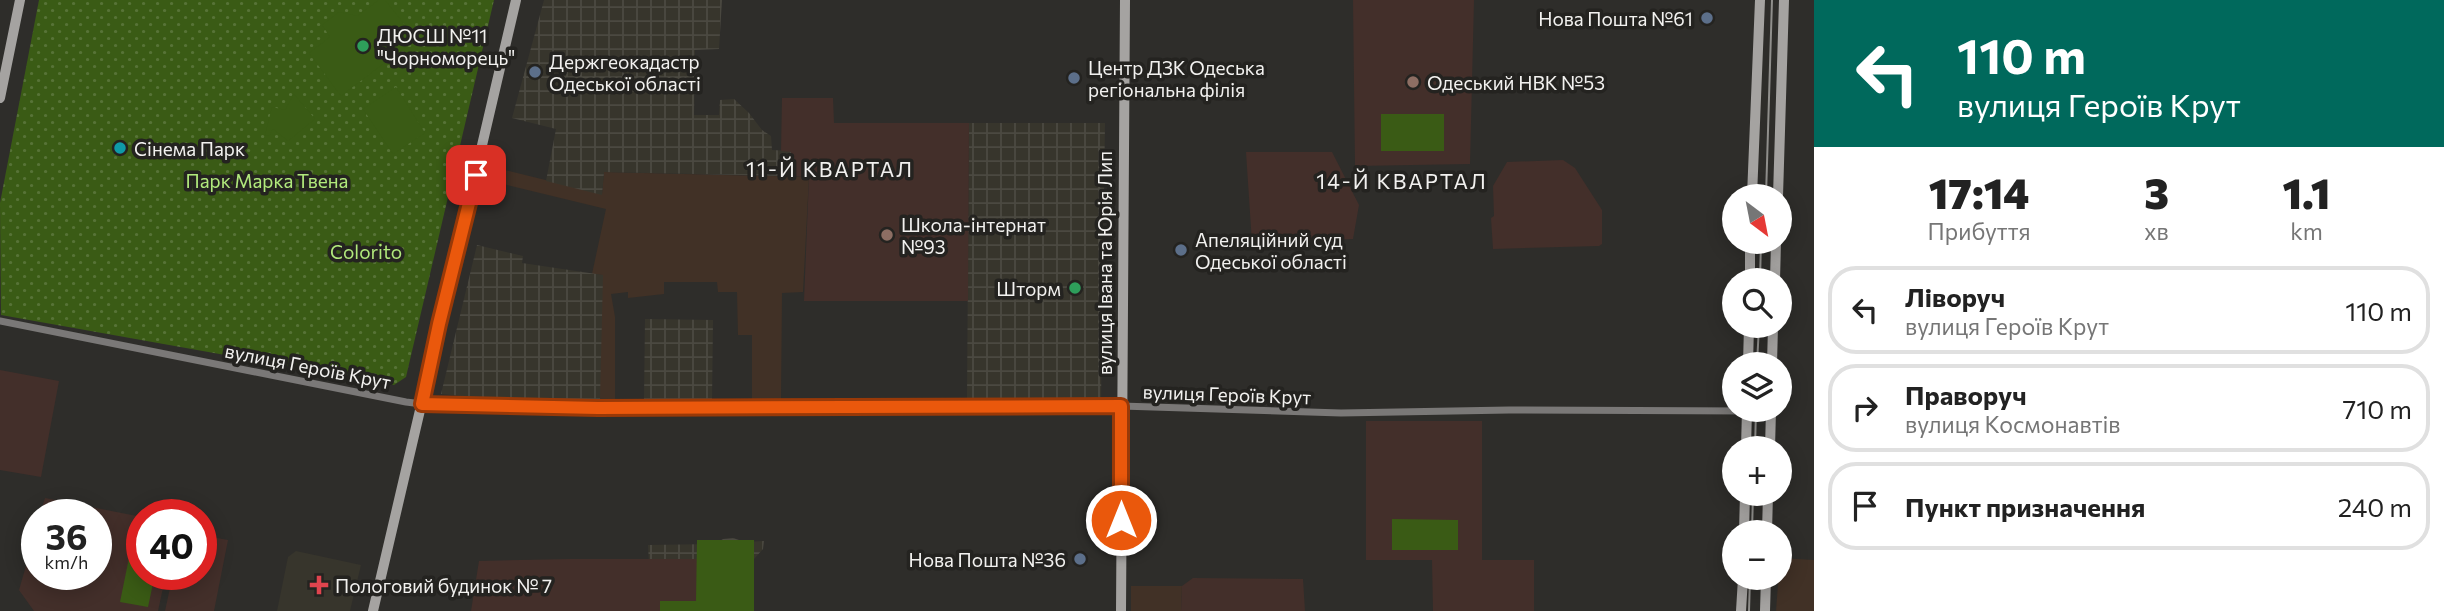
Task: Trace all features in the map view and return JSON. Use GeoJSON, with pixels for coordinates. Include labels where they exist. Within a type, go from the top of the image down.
{"type":"FeatureCollection","features":[{"type":"Feature","properties":{"kind":"main road"},"geometry":{"type":"LineString","coordinates":[[0,98],[20,0]]}},
{"type":"Feature","properties":{"kind":"main road"},"geometry":{"type":"LineString","coordinates":[[373,611],[516,0]]}},
{"type":"Feature","properties":{"kind":"main road","name":"вулиця Івана та Юрія Лип"},"geometry":{"type":"LineString","coordinates":[[1121,611],[1125,0]]}},
{"type":"Feature","properties":{"kind":"main road"},"geometry":{"type":"LineString","coordinates":[[1752,184],[1760,0]]}},
{"type":"Feature","properties":{"kind":"main road"},"geometry":{"type":"LineString","coordinates":[[1778,184],[1784,0]]}},
{"type":"Feature","properties":{"kind":"main road"},"geometry":{"type":"LineString","coordinates":[[1741,611],[1742,590]]}},
{"type":"Feature","properties":{"kind":"main road"},"geometry":{"type":"LineString","coordinates":[[1765,611],[1766,590]]}},
{"type":"Feature","properties":{"kind":"street","name":"вулиця Героїв Крут"},"geometry":{"type":"LineString","coordinates":[[0,321],[422,404],[537,408],[1121,406],[1341,413],[1722,410]]}},
{"type":"Feature","properties":{"kind":"shaded area"},"geometry":{"type":"Polygon","coordinates":[[[544,0],[722,0],[719,49],[695,50],[694,115],[719,115],[720,100],[734,99],[762,130],[771,136],[772,150],[791,151],[789,176],[604,172],[602,195],[546,181],[556,129],[512,118],[544,0]]]}},
{"type":"Feature","properties":{"kind":"shaded area","name":"Одеський НВК №53"},"geometry":{"type":"Polygon","coordinates":[[[1353,0],[1474,0],[1470,164],[1355,166],[1353,0]]]}},
{"type":"Feature","properties":{"kind":"shaded area","name":"Школа-інтернат №93"},"geometry":{"type":"Polygon","coordinates":[[[782,98],[833,98],[834,123],[969,123],[968,301],[804,301],[809,177],[789,176],[791,152],[781,151],[782,98]]]}},
{"type":"Feature","properties":{"kind":"shaded area"},"geometry":{"type":"Polygon","coordinates":[[[969,123],[1105,123],[1101,400],[967,399],[969,123]]]}},
{"type":"Feature","properties":{"kind":"shaded area"},"geometry":{"type":"Polygon","coordinates":[[[1246,152],[1332,152],[1359,205],[1353,239],[1252,243],[1246,152]]]}},
{"type":"Feature","properties":{"kind":"shaded area"},"geometry":{"type":"Polygon","coordinates":[[[1563,160],[1575,168],[1602,210],[1602,244],[1493,249],[1493,186],[1507,162],[1563,160]]]}},
{"type":"Feature","properties":{"kind":"shaded area"},"geometry":{"type":"Polygon","coordinates":[[[493,167],[602,194],[604,172],[809,177],[803,292],[782,293],[781,400],[752,401],[752,335],[738,335],[737,292],[718,292],[717,282],[664,282],[664,294],[628,298],[628,292],[611,294],[615,317],[615,401],[602,401],[596,405],[445,403],[444,400],[599,401],[602,275],[592,274],[606,209],[490,181],[493,167]]]}},
{"type":"Feature","properties":{"kind":"shaded area"},"geometry":{"type":"Polygon","coordinates":[[[477,245],[523,256],[522,263],[603,275],[600,401],[494,399],[441,394],[477,245]]]}},
{"type":"Feature","properties":{"kind":"shaded area"},"geometry":{"type":"Polygon","coordinates":[[[645,319],[713,320],[712,401],[644,400],[645,319]]]}},
{"type":"Feature","properties":{"kind":"shaded area"},"geometry":{"type":"Polygon","coordinates":[[[0,370],[59,381],[41,477],[0,470],[0,370]]]}},
{"type":"Feature","properties":{"kind":"shaded area"},"geometry":{"type":"Polygon","coordinates":[[[1366,421],[1482,421],[1482,560],[1534,560],[1534,611],[1433,611],[1432,560],[1366,560],[1366,421]]]}},
{"type":"Feature","properties":{"kind":"shaded area"},"geometry":{"type":"Polygon","coordinates":[[[112,511],[126,514],[126,590],[163,590],[158,611],[34,611],[19,590],[21,583],[21,590],[112,590],[112,511]]]}},
{"type":"Feature","properties":{"kind":"shaded area"},"geometry":{"type":"Polygon","coordinates":[[[217,538],[228,540],[214,611],[165,611],[170,590],[217,590],[217,538]]]}},
{"type":"Feature","properties":{"kind":"shaded area"},"geometry":{"type":"Polygon","coordinates":[[[733,538],[745,542],[764,541],[763,549],[745,569],[694,573],[649,563],[648,545],[715,544],[723,539],[733,538]]]}},
{"type":"Feature","properties":{"kind":"shaded area","name":"Пологовий будинок № 7"},"geometry":{"type":"Polygon","coordinates":[[[296,551],[361,565],[350,611],[277,611],[288,557],[296,551]]]}},
{"type":"Feature","properties":{"kind":"shaded area"},"geometry":{"type":"Polygon","coordinates":[[[697,559],[697,611],[471,611],[479,561],[697,559]]]}},
{"type":"Feature","properties":{"kind":"shaded area"},"geometry":{"type":"Polygon","coordinates":[[[1792,559],[1814,560],[1814,611],[1776,611],[1778,590],[1792,590],[1792,559]]]}},
{"type":"Feature","properties":{"kind":"shaded area"},"geometry":{"type":"Polygon","coordinates":[[[1193,578],[1303,579],[1305,611],[1181,611],[1182,586],[1193,578]]]}},
{"type":"Feature","properties":{"kind":"shaded area"},"geometry":{"type":"Polygon","coordinates":[[[1131,586],[1182,586],[1181,611],[1131,611],[1131,586]]]}},
{"type":"Feature","properties":{"kind":"green space","name":"Парк Марка Твена"},"geometry":{"type":"Polygon","coordinates":[[[39,0],[494,0],[406,377],[394,385],[1,315],[0,203],[39,0]]]}},
{"type":"Feature","properties":{"kind":"green space","name":"ДЮСШ №11 \"Чорноморець\""},"geometry":{"type":"Polygon","coordinates":[[[379,0],[385,0],[416,39],[341,96],[309,53],[330,37],[322,25],[339,12],[357,16],[379,0]]]}},
{"type":"Feature","properties":{"kind":"green space"},"geometry":{"type":"Polygon","coordinates":[[[396,87],[425,133],[393,154],[363,109],[396,87]]]}},
{"type":"Feature","properties":{"kind":"green space"},"geometry":{"type":"Polygon","coordinates":[[[294,94],[315,119],[288,141],[273,129],[269,136],[265,135],[272,107],[285,110],[294,94]]]}},
{"type":"Feature","properties":{"kind":"green space"},"geometry":{"type":"Polygon","coordinates":[[[1381,114],[1444,114],[1444,151],[1381,151],[1381,114]]]}},
{"type":"Feature","properties":{"kind":"green space"},"geometry":{"type":"Polygon","coordinates":[[[1392,519],[1458,520],[1458,550],[1392,550],[1392,519]]]}},
{"type":"Feature","properties":{"kind":"green space"},"geometry":{"type":"Polygon","coordinates":[[[697,540],[754,540],[754,611],[660,611],[660,601],[696,601],[697,540]]]}},
{"type":"Feature","properties":{"kind":"green space"},"geometry":{"type":"Polygon","coordinates":[[[126,573],[126,590],[152,590],[148,607],[120,602],[126,573]]]}},
{"type":"Feature","properties":{"kind":"tram line"},"geometry":{"type":"LineString","coordinates":[[1766,184],[1772,0]]}},
{"type":"Feature","properties":{"kind":"tram line"},"geometry":{"type":"LineString","coordinates":[[1760,268],[1761,254]]}},
{"type":"Feature","properties":{"kind":"tram line"},"geometry":{"type":"LineString","coordinates":[[1758,338],[1758,352]]}},
{"type":"Feature","properties":{"kind":"tram line"},"geometry":{"type":"LineString","coordinates":[[1755,436],[1756,422]]}},
{"type":"Feature","properties":{"kind":"tram line"},"geometry":{"type":"LineString","coordinates":[[1752,520],[1753,506]]}},
{"type":"Feature","properties":{"kind":"tram line"},"geometry":{"type":"LineString","coordinates":[[1749,611],[1750,590]]}},
{"type":"Feature","properties":{"kind":"place","name":"Нова Пошта №61"},"geometry":{"type":"Point","coordinates":[1707,18]}},
{"type":"Feature","properties":{"kind":"place","name":"ДЮСШ №11 \"Чорноморець\""},"geometry":{"type":"Point","coordinates":[363,46]}},
{"type":"Feature","properties":{"kind":"place","name":"Держгеокадастр Одеської області"},"geometry":{"type":"Point","coordinates":[535,72]}},
{"type":"Feature","properties":{"kind":"place","name":"Центр ДЗК Одеська регіональна філія"},"geometry":{"type":"Point","coordinates":[1074,78]}},
{"type":"Feature","properties":{"kind":"place","name":"Одеський НВК №53"},"geometry":{"type":"Point","coordinates":[1413,82]}},
{"type":"Feature","properties":{"kind":"place","name":"Сінема Парк"},"geometry":{"type":"Point","coordinates":[120,148]}},
{"type":"Feature","properties":{"kind":"place","name":"Школа-інтернат №93"},"geometry":{"type":"Point","coordinates":[887,235]}},
{"type":"Feature","properties":{"kind":"place","name":"Апеляційний суд Одеської області"},"geometry":{"type":"Point","coordinates":[1181,250]}},
{"type":"Feature","properties":{"kind":"place","name":"Шторм"},"geometry":{"type":"Point","coordinates":[1075,288]}},
{"type":"Feature","properties":{"kind":"place","name":"Нова Пошта №36"},"geometry":{"type":"Point","coordinates":[1080,559]}},
{"type":"Feature","properties":{"kind":"place","name":"Пологовий будинок № 7"},"geometry":{"type":"Point","coordinates":[319,585]}},
{"type":"Feature","properties":{"kind":"district","name":"11-Й КВАРТАЛ"},"geometry":{"type":"Point","coordinates":[830,168]}},
{"type":"Feature","properties":{"kind":"district","name":"14-Й КВАРТАЛ"},"geometry":{"type":"Point","coordinates":[1402,180]}},
{"type":"Feature","properties":{"kind":"route"},"geometry":{"type":"LineString","coordinates":[[476,175],[422,404],[598,408],[1121,406],[1121,520]]}},
{"type":"Feature","properties":{"kind":"park label","name":"Colorito"},"geometry":{"type":"Point","coordinates":[366,251]}}]}
